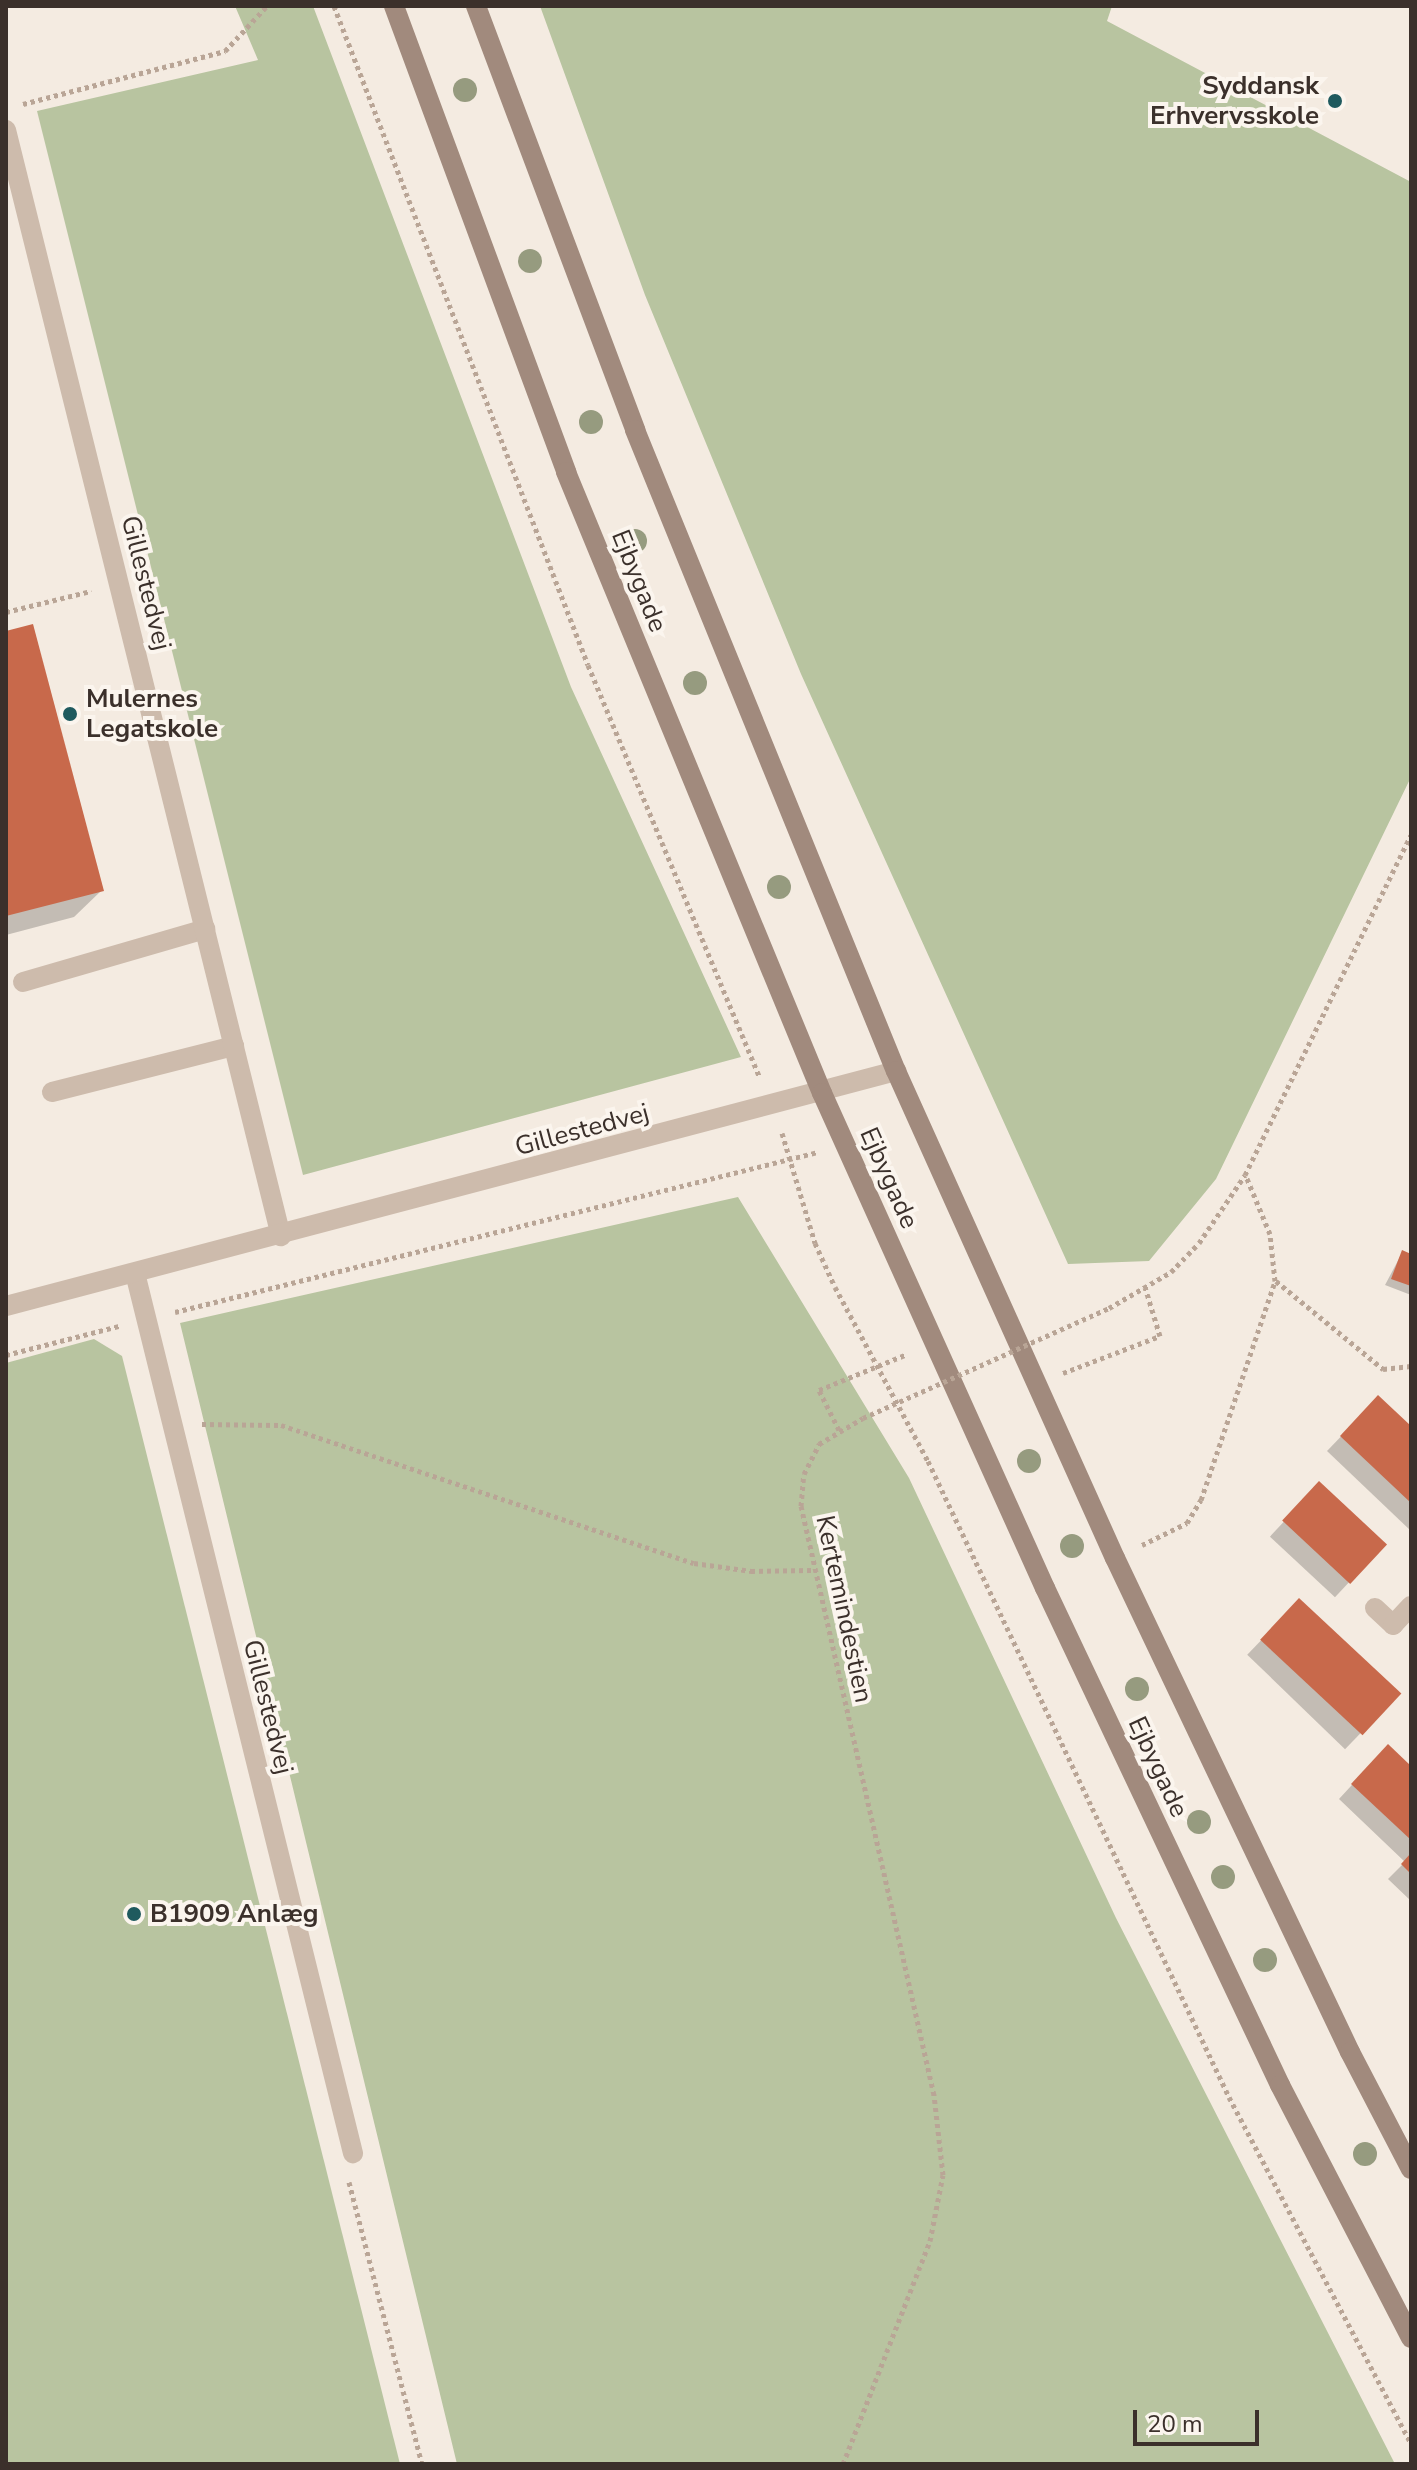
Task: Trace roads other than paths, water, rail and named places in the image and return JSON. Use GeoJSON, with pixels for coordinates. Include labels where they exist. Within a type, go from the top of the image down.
{"type":"FeatureCollection","features":[{"type":"Feature","properties":{"kind":"main road","name":"Ejbygade"},"geometry":{"type":"LineString","coordinates":[[394,6],[566,472],[822,1093],[1045,1588],[1266,2056],[1411,2338]]}},
{"type":"Feature","properties":{"kind":"main road","name":"Ejbygade"},"geometry":{"type":"LineString","coordinates":[[476,6],[635,430],[896,1071],[1115,1558],[1343,2038],[1411,2169]]}},
{"type":"Feature","properties":{"kind":"street","name":"Gillestedvej"},"geometry":{"type":"LineString","coordinates":[[6,130],[281,1236]]}},
{"type":"Feature","properties":{"kind":"street"},"geometry":{"type":"LineString","coordinates":[[23,982],[205,929]]}},
{"type":"Feature","properties":{"kind":"street"},"geometry":{"type":"LineString","coordinates":[[52,1092],[234,1046]]}},
{"type":"Feature","properties":{"kind":"street","name":"Gillestedvej"},"geometry":{"type":"LineString","coordinates":[[6,1306],[772,1107],[896,1071]]}},
{"type":"Feature","properties":{"kind":"street","name":"Gillestedvej"},"geometry":{"type":"LineString","coordinates":[[135,1273],[169,1424],[350,2162]]}},
{"type":"Feature","properties":{"kind":"street"},"geometry":{"type":"LineString","coordinates":[[1375,1608],[1393,1625],[1411,1606]]}},
{"type":"Feature","properties":{"kind":"place","name":"Syddansk Erhvervsskole"},"geometry":{"type":"Point","coordinates":[1335,101]}},
{"type":"Feature","properties":{"kind":"place","name":"Mulernes Legatskole"},"geometry":{"type":"Point","coordinates":[70,714]}},
{"type":"Feature","properties":{"kind":"place","name":"B1909 Anlæg"},"geometry":{"type":"Point","coordinates":[134,1914]}}]}
